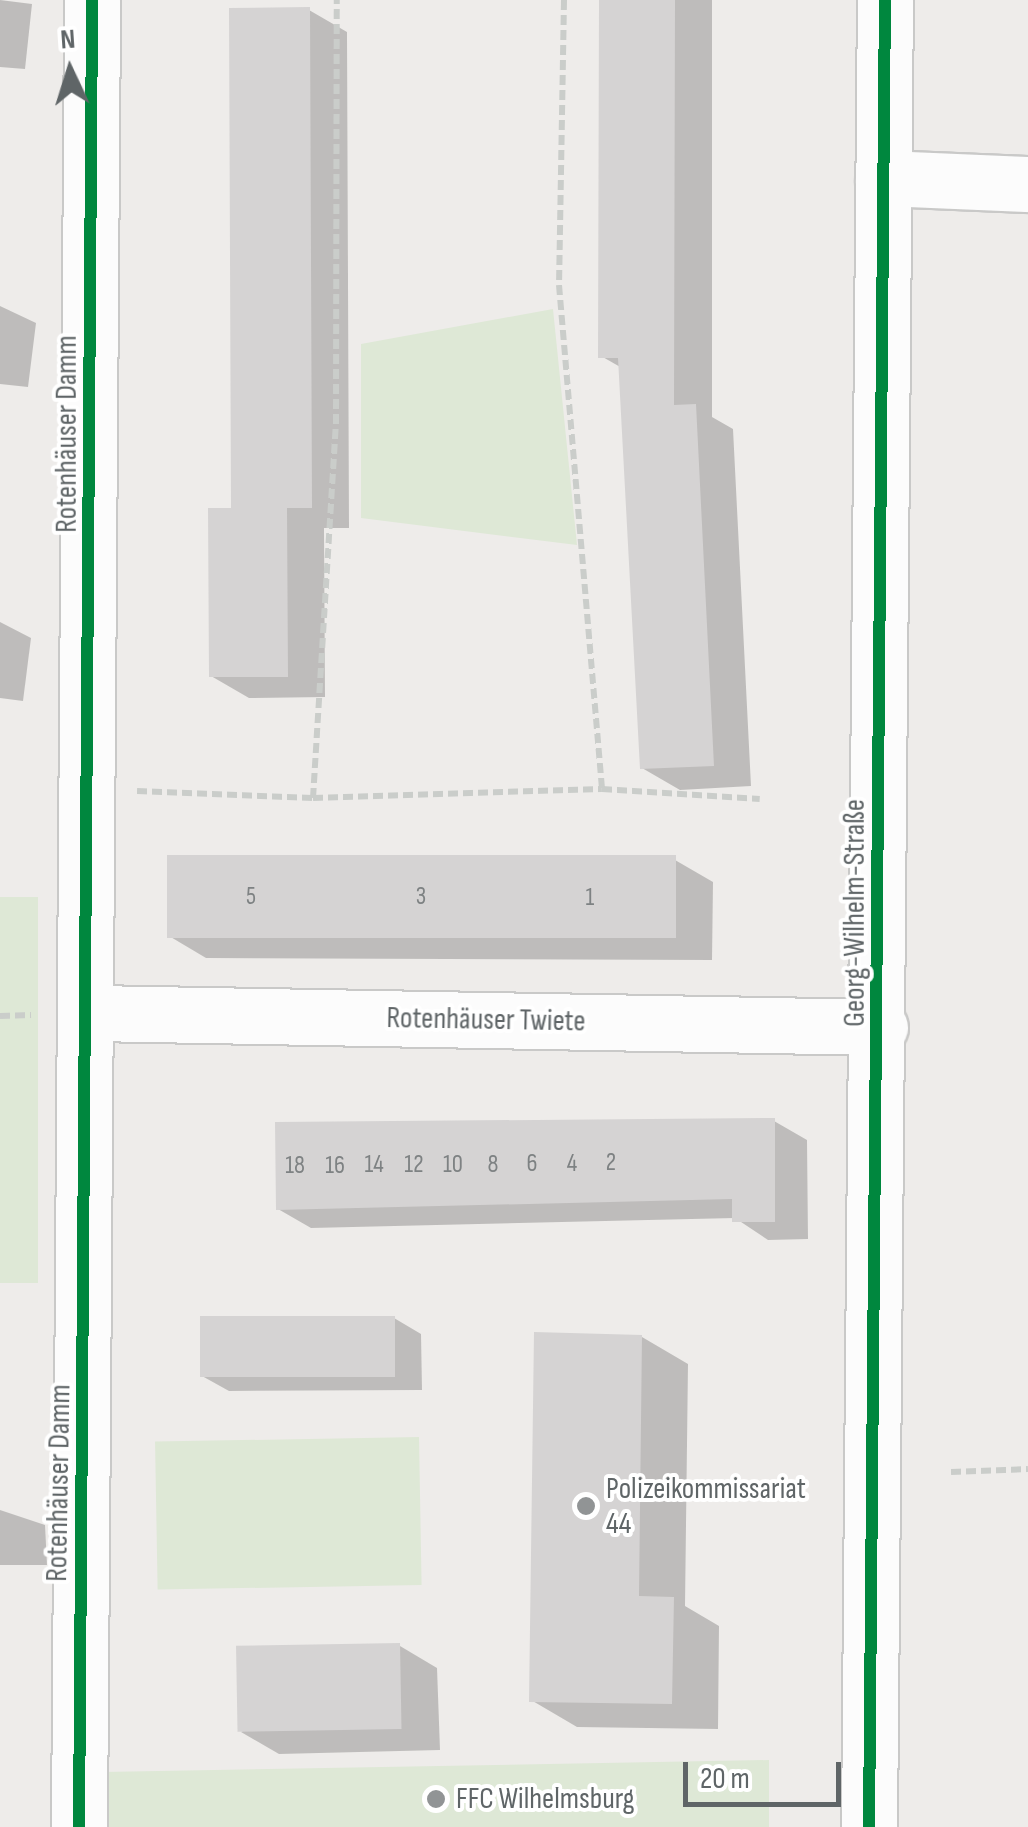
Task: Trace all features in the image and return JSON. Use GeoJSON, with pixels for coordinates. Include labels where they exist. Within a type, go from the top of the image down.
{"type":"FeatureCollection","features":[{"type":"Feature","properties":{"kind":"street","name":"Rotenhäuser Damm"},"geometry":{"type":"LineString","coordinates":[[78,1827],[92,1013],[92,0]]}},
{"type":"Feature","properties":{"kind":"street","name":"Georg-Wilhelm-Straße"},"geometry":{"type":"LineString","coordinates":[[869,1827],[880,1027],[884,0]]}},
{"type":"Feature","properties":{"kind":"street"},"geometry":{"type":"LineString","coordinates":[[883,178],[1028,184]]}},
{"type":"Feature","properties":{"kind":"street","name":"Rotenhäuser Twiete"},"geometry":{"type":"LineString","coordinates":[[92,1013],[880,1027]]}},
{"type":"Feature","properties":{"kind":"path"},"geometry":{"type":"LineString","coordinates":[[313,798],[336,424],[337,0]]}},
{"type":"Feature","properties":{"kind":"path"},"geometry":{"type":"LineString","coordinates":[[564,0],[559,285],[602,788]]}},
{"type":"Feature","properties":{"kind":"path"},"geometry":{"type":"LineString","coordinates":[[170,792],[313,798],[602,788],[760,798]]}},
{"type":"Feature","properties":{"kind":"path"},"geometry":{"type":"LineString","coordinates":[[951,1472],[1028,1469]]}},
{"type":"Feature","properties":{"kind":"green space"},"geometry":{"type":"Polygon","coordinates":[[[553,309],[577,545],[361,518],[361,344],[553,309]]]}},
{"type":"Feature","properties":{"kind":"green space"},"geometry":{"type":"Polygon","coordinates":[[[0,897],[38,897],[38,1283],[0,1283],[0,897]]]}},
{"type":"Feature","properties":{"kind":"green space"},"geometry":{"type":"Polygon","coordinates":[[[419,1437],[422,1585],[158,1590],[155,1442],[419,1437]]]}},
{"type":"Feature","properties":{"kind":"green space","name":"FFC Wilhelmsburg"},"geometry":{"type":"Polygon","coordinates":[[[769,1760],[769,1827],[102,1827],[102,1772],[769,1760]]]}},
{"type":"Feature","properties":{"kind":"building"},"geometry":{"type":"Polygon","coordinates":[[[599,0],[675,0],[674,405],[696,404],[714,766],[640,769],[618,358],[598,358],[599,0]]]}},
{"type":"Feature","properties":{"kind":"building"},"geometry":{"type":"Polygon","coordinates":[[[310,7],[312,508],[287,508],[288,677],[209,677],[208,508],[231,508],[229,8],[310,7]]]}},
{"type":"Feature","properties":{"kind":"building"},"geometry":{"type":"Polygon","coordinates":[[[167,855],[676,855],[676,938],[167,938],[167,855]]]}},
{"type":"Feature","properties":{"kind":"building"},"geometry":{"type":"Polygon","coordinates":[[[775,1118],[775,1222],[732,1222],[732,1199],[276,1210],[275,1122],[775,1118]]]}},
{"type":"Feature","properties":{"kind":"building"},"geometry":{"type":"Polygon","coordinates":[[[200,1316],[395,1316],[395,1377],[200,1377],[200,1316]]]}},
{"type":"Feature","properties":{"kind":"building","name":"Polizeikommissariat 44"},"geometry":{"type":"Polygon","coordinates":[[[534,1332],[642,1335],[639,1596],[674,1597],[672,1704],[529,1702],[534,1332]]]}},
{"type":"Feature","properties":{"kind":"building"},"geometry":{"type":"Polygon","coordinates":[[[400,1643],[402,1729],[238,1732],[236,1646],[400,1643]]]}},
{"type":"Feature","properties":{"kind":"cycle path"},"geometry":{"type":"LineString","coordinates":[[79,1827],[92,0]]}},
{"type":"Feature","properties":{"kind":"cycle path"},"geometry":{"type":"LineString","coordinates":[[869,1827],[885,0]]}},
{"type":"Feature","properties":{"kind":"place","name":"Polizeikommissariat 44"},"geometry":{"type":"Point","coordinates":[586,1506]}},
{"type":"Feature","properties":{"kind":"place","name":"FFC Wilhelmsburg"},"geometry":{"type":"Point","coordinates":[436,1799]}}]}
